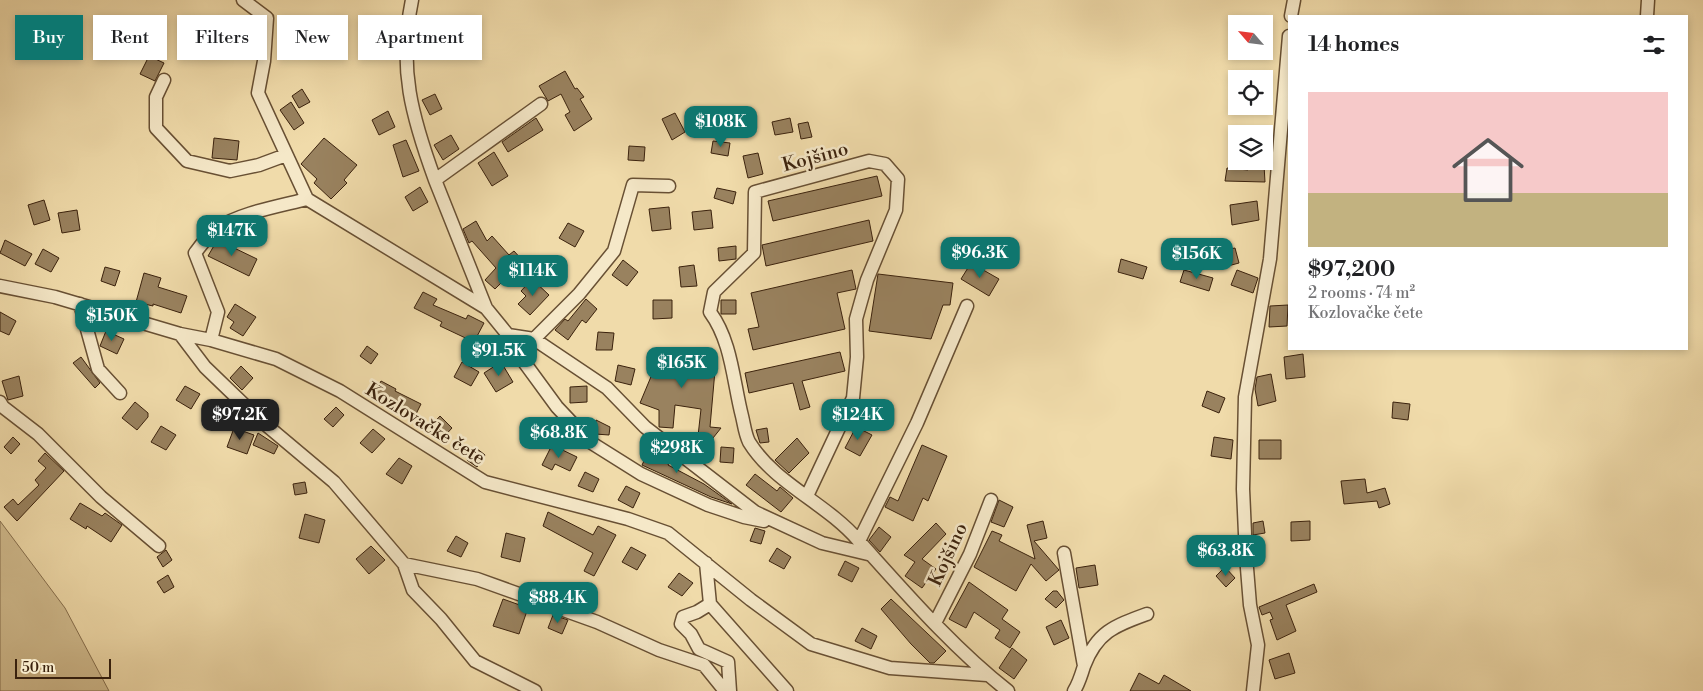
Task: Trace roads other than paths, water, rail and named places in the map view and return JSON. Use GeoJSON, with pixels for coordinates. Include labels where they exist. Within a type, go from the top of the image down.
{"type":"FeatureCollection","features":[{"type":"Feature","properties":{"kind":"street"},"geometry":{"type":"LineString","coordinates":[[243,0],[267,18],[264,61],[258,93],[307,199],[486,308]]}},
{"type":"Feature","properties":{"kind":"street"},"geometry":{"type":"LineString","coordinates":[[412,0],[406,26],[405,60],[416,128],[434,180],[486,308],[508,336],[513,347],[557,407],[590,442],[641,474],[708,505],[744,517],[777,523]]}},
{"type":"Feature","properties":{"kind":"street"},"geometry":{"type":"LineString","coordinates":[[1292,15],[1294,0]]}},
{"type":"Feature","properties":{"kind":"street"},"geometry":{"type":"LineString","coordinates":[[1648,0],[1648,15]]}},
{"type":"Feature","properties":{"kind":"street"},"geometry":{"type":"LineString","coordinates":[[1253,691],[1258,645],[1250,605],[1246,556],[1243,489],[1245,397],[1270,259],[1288,47]]}},
{"type":"Feature","properties":{"kind":"street"},"geometry":{"type":"LineString","coordinates":[[164,80],[156,97],[156,128],[187,160],[230,171],[259,165],[286,155]]}},
{"type":"Feature","properties":{"kind":"street"},"geometry":{"type":"LineString","coordinates":[[434,180],[541,104]]}},
{"type":"Feature","properties":{"kind":"street","name":"Kojšino"},"geometry":{"type":"LineString","coordinates":[[807,496],[853,398],[857,357],[856,319],[867,280],[896,210],[898,179],[885,164],[869,161],[755,192],[754,253],[714,292],[710,312],[718,323],[728,346],[732,377],[748,440],[767,467],[807,496],[859,541],[868,554],[935,623],[987,675],[1008,691]]}},
{"type":"Feature","properties":{"kind":"street"},"geometry":{"type":"LineString","coordinates":[[534,340],[579,294],[614,251],[633,185],[669,186]]}},
{"type":"Feature","properties":{"kind":"street"},"geometry":{"type":"LineString","coordinates":[[212,340],[218,312],[195,253],[217,228],[252,214],[307,199]]}},
{"type":"Feature","properties":{"kind":"street","name":"Kozlovačke čete"},"geometry":{"type":"LineString","coordinates":[[0,286],[80,304],[180,334],[212,340],[276,359],[340,391],[485,482],[628,519],[668,533],[811,644],[890,668],[987,675]]}},
{"type":"Feature","properties":{"kind":"street"},"geometry":{"type":"LineString","coordinates":[[80,304],[98,368],[120,393]]}},
{"type":"Feature","properties":{"kind":"street"},"geometry":{"type":"LineString","coordinates":[[859,541],[917,423],[967,306]]}},
{"type":"Feature","properties":{"kind":"street"},"geometry":{"type":"LineString","coordinates":[[180,334],[205,367],[260,419],[334,482],[404,564],[413,590],[441,619],[475,661],[535,691]]}},
{"type":"Feature","properties":{"kind":"street"},"geometry":{"type":"LineString","coordinates":[[508,336],[534,340],[607,388],[645,427],[754,512],[822,543],[868,554]]}},
{"type":"Feature","properties":{"kind":"street"},"geometry":{"type":"LineString","coordinates":[[0,402],[3,407],[38,434],[101,496],[158,546]]}},
{"type":"Feature","properties":{"kind":"street","name":"Kojšino"},"geometry":{"type":"LineString","coordinates":[[935,623],[970,554],[991,500]]}},
{"type":"Feature","properties":{"kind":"street"},"geometry":{"type":"LineString","coordinates":[[1064,553],[1084,666]]}},
{"type":"Feature","properties":{"kind":"street"},"geometry":{"type":"LineString","coordinates":[[404,564],[477,579],[597,622],[658,650],[704,665],[725,691]]}},
{"type":"Feature","properties":{"kind":"street"},"geometry":{"type":"LineString","coordinates":[[706,564],[710,604],[787,691]]}},
{"type":"Feature","properties":{"kind":"street"},"geometry":{"type":"LineString","coordinates":[[710,604],[697,612],[683,617],[680,624],[691,634],[699,648],[728,662],[730,691]]}},
{"type":"Feature","properties":{"kind":"street"},"geometry":{"type":"LineString","coordinates":[[1074,691],[1081,680],[1084,666],[1097,640],[1114,626],[1146,614]]}}]}
